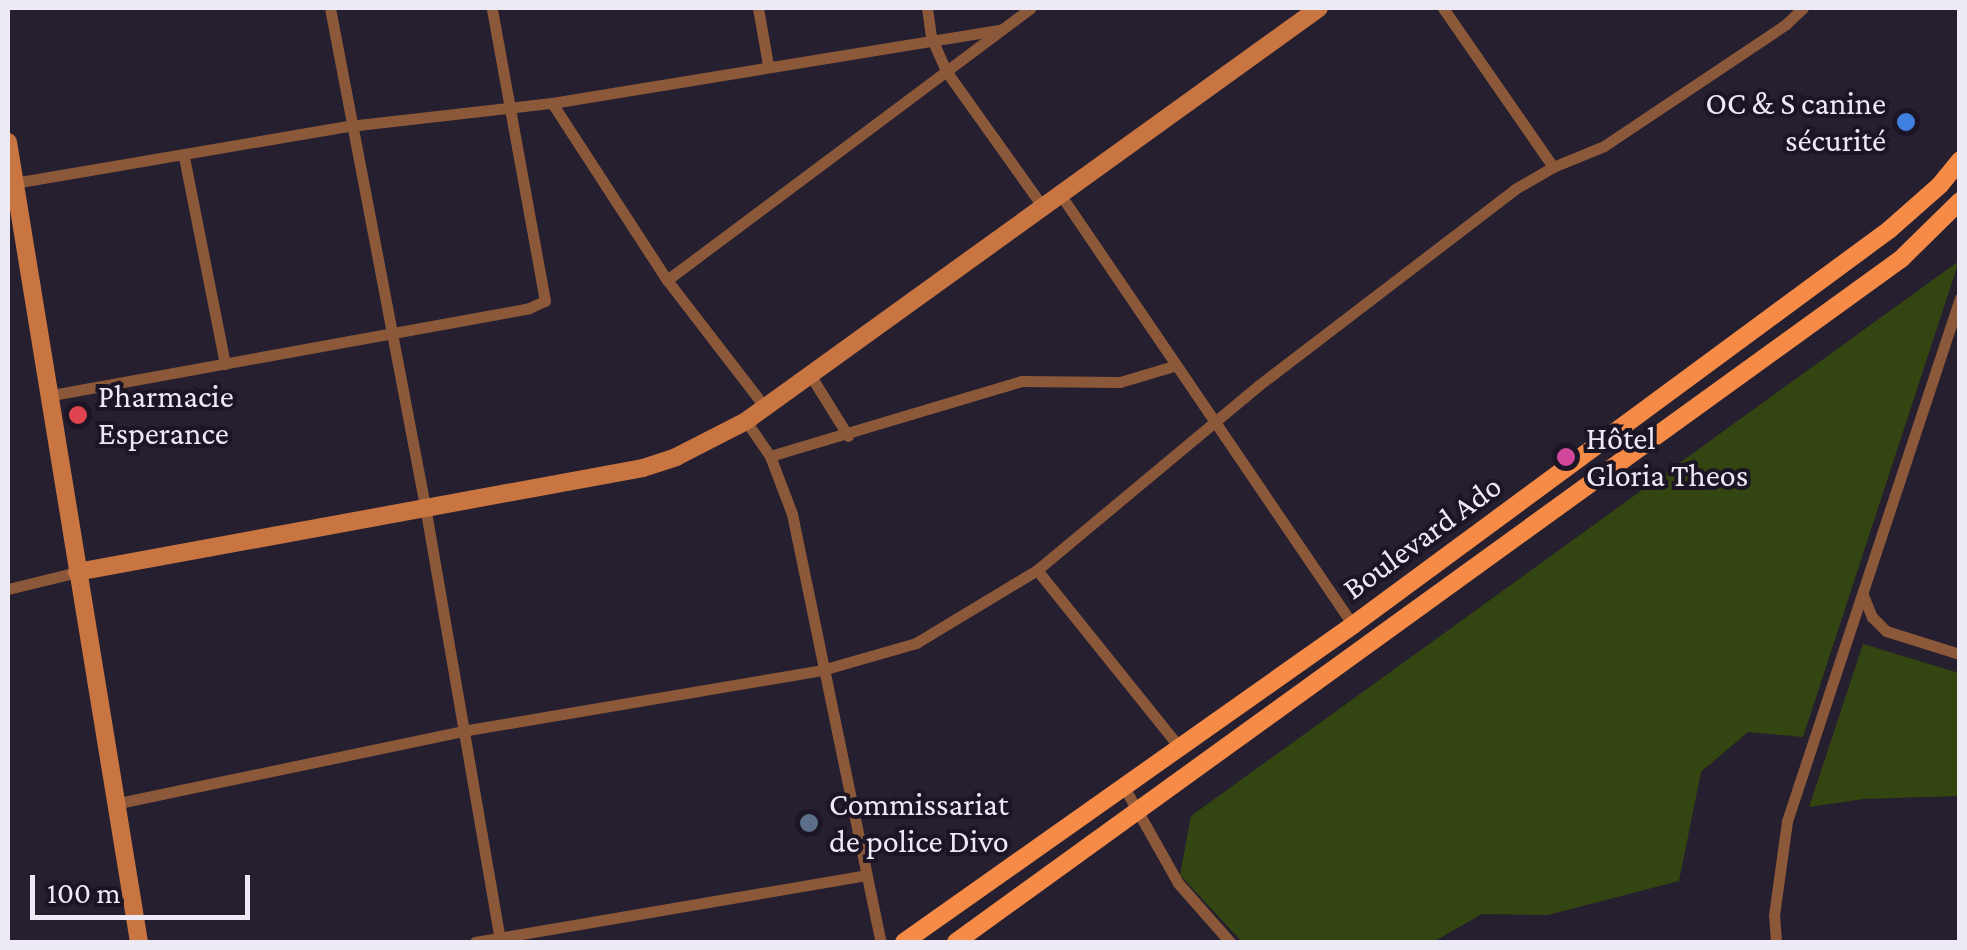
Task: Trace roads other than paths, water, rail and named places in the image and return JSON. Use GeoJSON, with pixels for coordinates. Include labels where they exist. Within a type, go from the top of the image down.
{"type":"FeatureCollection","features":[{"type":"Feature","properties":{"kind":"main road","name":"Boulevard Ado"},"geometry":{"type":"LineString","coordinates":[[904,942],[1353,625],[1889,230],[1940,185],[1960,160]]}},
{"type":"Feature","properties":{"kind":"main road","name":"Boulevard Ado"},"geometry":{"type":"LineString","coordinates":[[956,942],[1901,258],[1960,201]]}},
{"type":"Feature","properties":{"kind":"street"},"geometry":{"type":"LineString","coordinates":[[330,8],[425,506],[500,942]]}},
{"type":"Feature","properties":{"kind":"street"},"geometry":{"type":"LineString","coordinates":[[52,395],[528,308],[545,300],[492,8]]}},
{"type":"Feature","properties":{"kind":"street"},"geometry":{"type":"LineString","coordinates":[[758,8],[768,65]]}},
{"type":"Feature","properties":{"kind":"street"},"geometry":{"type":"LineString","coordinates":[[927,8],[932,37],[946,71],[1041,204]]}},
{"type":"Feature","properties":{"kind":"street"},"geometry":{"type":"LineString","coordinates":[[667,280],[1030,8]]}},
{"type":"Feature","properties":{"kind":"street"},"geometry":{"type":"LineString","coordinates":[[8,589],[77,572],[643,468],[676,457],[746,420],[1041,204],[1319,8]]}},
{"type":"Feature","properties":{"kind":"street"},"geometry":{"type":"LineString","coordinates":[[1444,8],[1553,166]]}},
{"type":"Feature","properties":{"kind":"street"},"geometry":{"type":"LineString","coordinates":[[114,804],[462,731],[822,670],[916,643],[1037,570],[1213,424],[1515,189],[1553,166],[1604,146],[1786,24],[1803,8]]}},
{"type":"Feature","properties":{"kind":"street"},"geometry":{"type":"LineString","coordinates":[[14,183],[350,126],[552,103],[1002,28]]}},
{"type":"Feature","properties":{"kind":"street"},"geometry":{"type":"LineString","coordinates":[[552,103],[667,280],[764,406]]}},
{"type":"Feature","properties":{"kind":"street"},"geometry":{"type":"LineString","coordinates":[[8,154],[52,395],[114,804],[140,942]]}},
{"type":"Feature","properties":{"kind":"street"},"geometry":{"type":"LineString","coordinates":[[184,156],[226,364]]}},
{"type":"Feature","properties":{"kind":"street"},"geometry":{"type":"LineString","coordinates":[[1058,192],[1353,625]]}},
{"type":"Feature","properties":{"kind":"street"},"geometry":{"type":"LineString","coordinates":[[1776,942],[1774,915],[1787,821],[1960,298]]}},
{"type":"Feature","properties":{"kind":"street"},"geometry":{"type":"LineString","coordinates":[[770,456],[848,436],[1021,381],[1041,378],[1120,382],[1174,366]]}},
{"type":"Feature","properties":{"kind":"street"},"geometry":{"type":"LineString","coordinates":[[808,374],[848,436]]}},
{"type":"Feature","properties":{"kind":"street"},"geometry":{"type":"LineString","coordinates":[[746,420],[770,456],[792,514],[882,942]]}},
{"type":"Feature","properties":{"kind":"street"},"geometry":{"type":"LineString","coordinates":[[1037,570],[1180,748]]}},
{"type":"Feature","properties":{"kind":"street"},"geometry":{"type":"LineString","coordinates":[[1862,594],[1872,617],[1886,631],[1960,654]]}},
{"type":"Feature","properties":{"kind":"street"},"geometry":{"type":"LineString","coordinates":[[1124,787],[1178,882],[1230,942]]}},
{"type":"Feature","properties":{"kind":"street"},"geometry":{"type":"LineString","coordinates":[[475,942],[500,942],[866,875]]}},
{"type":"Feature","properties":{"kind":"place","name":"OC & S canine sécurité"},"geometry":{"type":"Point","coordinates":[1906,122]}},
{"type":"Feature","properties":{"kind":"place","name":"Pharmacie Esperance"},"geometry":{"type":"Point","coordinates":[78,415]}},
{"type":"Feature","properties":{"kind":"place","name":"Hôtel Gloria Theos"},"geometry":{"type":"Point","coordinates":[1566,457]}},
{"type":"Feature","properties":{"kind":"place","name":"Commissariat de police Divo"},"geometry":{"type":"Point","coordinates":[809,823]}}]}
